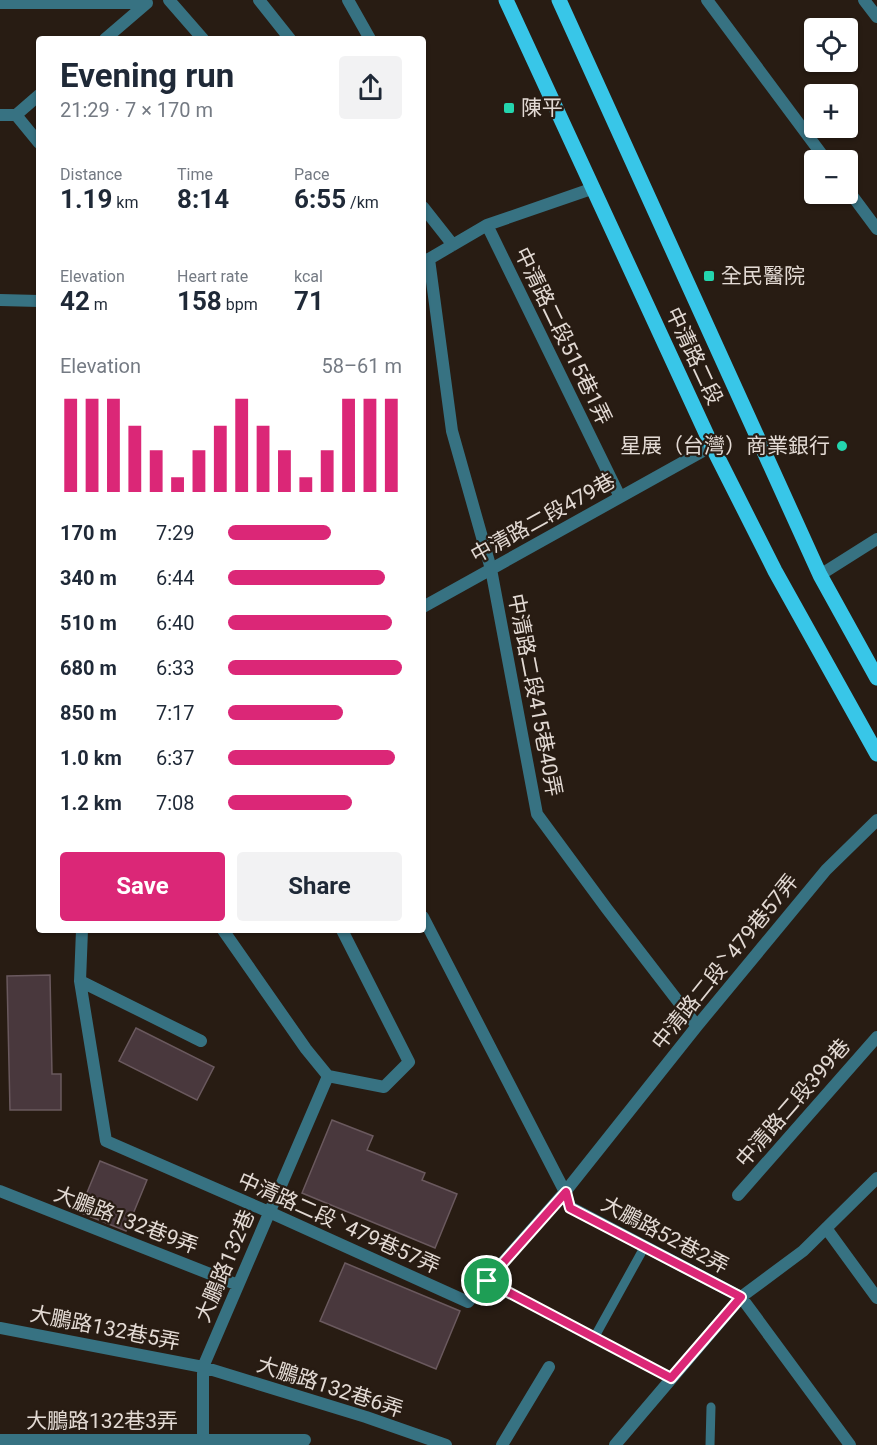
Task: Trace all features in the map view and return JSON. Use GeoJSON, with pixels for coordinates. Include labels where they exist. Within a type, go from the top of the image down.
{"type":"FeatureCollection","features":[{"type":"Feature","properties":{"kind":"main road","name":"中清路二段"},"geometry":{"type":"LineString","coordinates":[[506,0],[712,446],[775,571],[877,754]]}},
{"type":"Feature","properties":{"kind":"main road","name":"中清路二段"},"geometry":{"type":"LineString","coordinates":[[559,0],[820,575],[877,678]]}},
{"type":"Feature","properties":{"kind":"street"},"geometry":{"type":"LineString","coordinates":[[169,0],[200,36]]}},
{"type":"Feature","properties":{"kind":"street"},"geometry":{"type":"LineString","coordinates":[[259,0],[288,36]]}},
{"type":"Feature","properties":{"kind":"street"},"geometry":{"type":"LineString","coordinates":[[348,0],[368,36]]}},
{"type":"Feature","properties":{"kind":"street"},"geometry":{"type":"LineString","coordinates":[[707,0],[819,150]]}},
{"type":"Feature","properties":{"kind":"street"},"geometry":{"type":"LineString","coordinates":[[864,0],[877,17]]}},
{"type":"Feature","properties":{"kind":"street"},"geometry":{"type":"LineString","coordinates":[[0,3],[148,2]]}},
{"type":"Feature","properties":{"kind":"street"},"geometry":{"type":"LineString","coordinates":[[108,36],[148,2]]}},
{"type":"Feature","properties":{"kind":"street"},"geometry":{"type":"LineString","coordinates":[[0,115],[16,115],[36,98]]}},
{"type":"Feature","properties":{"kind":"street"},"geometry":{"type":"LineString","coordinates":[[16,115],[36,139]]}},
{"type":"Feature","properties":{"kind":"street"},"geometry":{"type":"LineString","coordinates":[[426,260],[487,225],[594,188]]}},
{"type":"Feature","properties":{"kind":"street"},"geometry":{"type":"LineString","coordinates":[[858,203],[877,229]]}},
{"type":"Feature","properties":{"kind":"street"},"geometry":{"type":"LineString","coordinates":[[426,211],[453,245]]}},
{"type":"Feature","properties":{"kind":"street","name":"中清路二段515巷1弄"},"geometry":{"type":"LineString","coordinates":[[487,225],[620,497]]}},
{"type":"Feature","properties":{"kind":"street","name":"中清路二段415巷40弄"},"geometry":{"type":"LineString","coordinates":[[426,260],[452,431],[491,569],[537,814],[697,1026]]}},
{"type":"Feature","properties":{"kind":"street"},"geometry":{"type":"LineString","coordinates":[[0,300],[36,301]]}},
{"type":"Feature","properties":{"kind":"street","name":"中清路二段479巷"},"geometry":{"type":"LineString","coordinates":[[426,605],[712,446]]}},
{"type":"Feature","properties":{"kind":"street"},"geometry":{"type":"LineString","coordinates":[[820,575],[877,539]]}},
{"type":"Feature","properties":{"kind":"street","name":"中清路二段ˋ479巷57弄"},"geometry":{"type":"LineString","coordinates":[[82,933],[80,981],[106,1141],[468,1302],[566,1192],[697,1026],[826,870],[877,820]]}},
{"type":"Feature","properties":{"kind":"street","name":"大鵬路52巷2弄"},"geometry":{"type":"LineString","coordinates":[[426,923],[566,1192],[570,1208],[741,1297],[850,1445]]}},
{"type":"Feature","properties":{"kind":"street"},"geometry":{"type":"LineString","coordinates":[[225,933],[306,1049],[328,1076],[384,1087],[409,1062],[344,933]]}},
{"type":"Feature","properties":{"kind":"street"},"geometry":{"type":"LineString","coordinates":[[80,981],[201,1041]]}},
{"type":"Feature","properties":{"kind":"street","name":"中清路二段399巷"},"geometry":{"type":"LineString","coordinates":[[738,1195],[877,1037]]}},
{"type":"Feature","properties":{"kind":"street","name":"大鵬路132巷"},"geometry":{"type":"LineString","coordinates":[[203,1443],[202,1367],[328,1076]]}},
{"type":"Feature","properties":{"kind":"street"},"geometry":{"type":"LineString","coordinates":[[615,1445],[741,1297],[803,1251],[877,1178]]}},
{"type":"Feature","properties":{"kind":"street","name":"大鵬路132巷9弄"},"geometry":{"type":"LineString","coordinates":[[0,1191],[238,1285]]}},
{"type":"Feature","properties":{"kind":"street"},"geometry":{"type":"LineString","coordinates":[[826,1228],[877,1298]]}},
{"type":"Feature","properties":{"kind":"street","name":"大鵬路132巷5弄"},"geometry":{"type":"LineString","coordinates":[[0,1328],[202,1367]]}},
{"type":"Feature","properties":{"kind":"street","name":"大鵬路132巷6弄"},"geometry":{"type":"LineString","coordinates":[[202,1367],[366,1417],[446,1445]]}},
{"type":"Feature","properties":{"kind":"street"},"geometry":{"type":"LineString","coordinates":[[502,1445],[549,1367]]}},
{"type":"Feature","properties":{"kind":"street","name":"大鵬路132巷3弄"},"geometry":{"type":"LineString","coordinates":[[0,1440],[203,1443],[305,1440]]}},
{"type":"Feature","properties":{"kind":"lane"},"geometry":{"type":"LineString","coordinates":[[594,1338],[645,1246]]}},
{"type":"Feature","properties":{"kind":"lane"},"geometry":{"type":"LineString","coordinates":[[487,1281],[671,1378]]}},
{"type":"Feature","properties":{"kind":"lane"},"geometry":{"type":"LineString","coordinates":[[710,1445],[711,1407]]}},
{"type":"Feature","properties":{"kind":"building"},"geometry":{"type":"Polygon","coordinates":[[[50,975],[52,1074],[61,1074],[61,1110],[10,1110],[7,976],[50,975]]]}},
{"type":"Feature","properties":{"kind":"building"},"geometry":{"type":"Polygon","coordinates":[[[136,1028],[214,1067],[197,1100],[119,1061],[136,1028]]]}},
{"type":"Feature","properties":{"kind":"building"},"geometry":{"type":"Polygon","coordinates":[[[332,1120],[373,1136],[367,1150],[425,1173],[422,1180],[457,1194],[435,1248],[302,1193],[332,1120]]]}},
{"type":"Feature","properties":{"kind":"building"},"geometry":{"type":"Polygon","coordinates":[[[100,1161],[147,1180],[126,1231],[79,1212],[100,1161]]]}},
{"type":"Feature","properties":{"kind":"building"},"geometry":{"type":"Polygon","coordinates":[[[345,1263],[460,1311],[436,1369],[320,1321],[345,1263]]]}},
{"type":"Feature","properties":{"kind":"place","name":"陳平"},"geometry":{"type":"Point","coordinates":[509,108]}},
{"type":"Feature","properties":{"kind":"place","name":"全民醫院"},"geometry":{"type":"Point","coordinates":[709,276]}},
{"type":"Feature","properties":{"kind":"place","name":"星展（台灣）商業銀行"},"geometry":{"type":"Point","coordinates":[842,446]}},
{"type":"Feature","properties":{"kind":"route"},"geometry":{"type":"LineString","coordinates":[[566,1192],[570,1208],[741,1297],[671,1378],[487,1281],[566,1192]]}}]}
